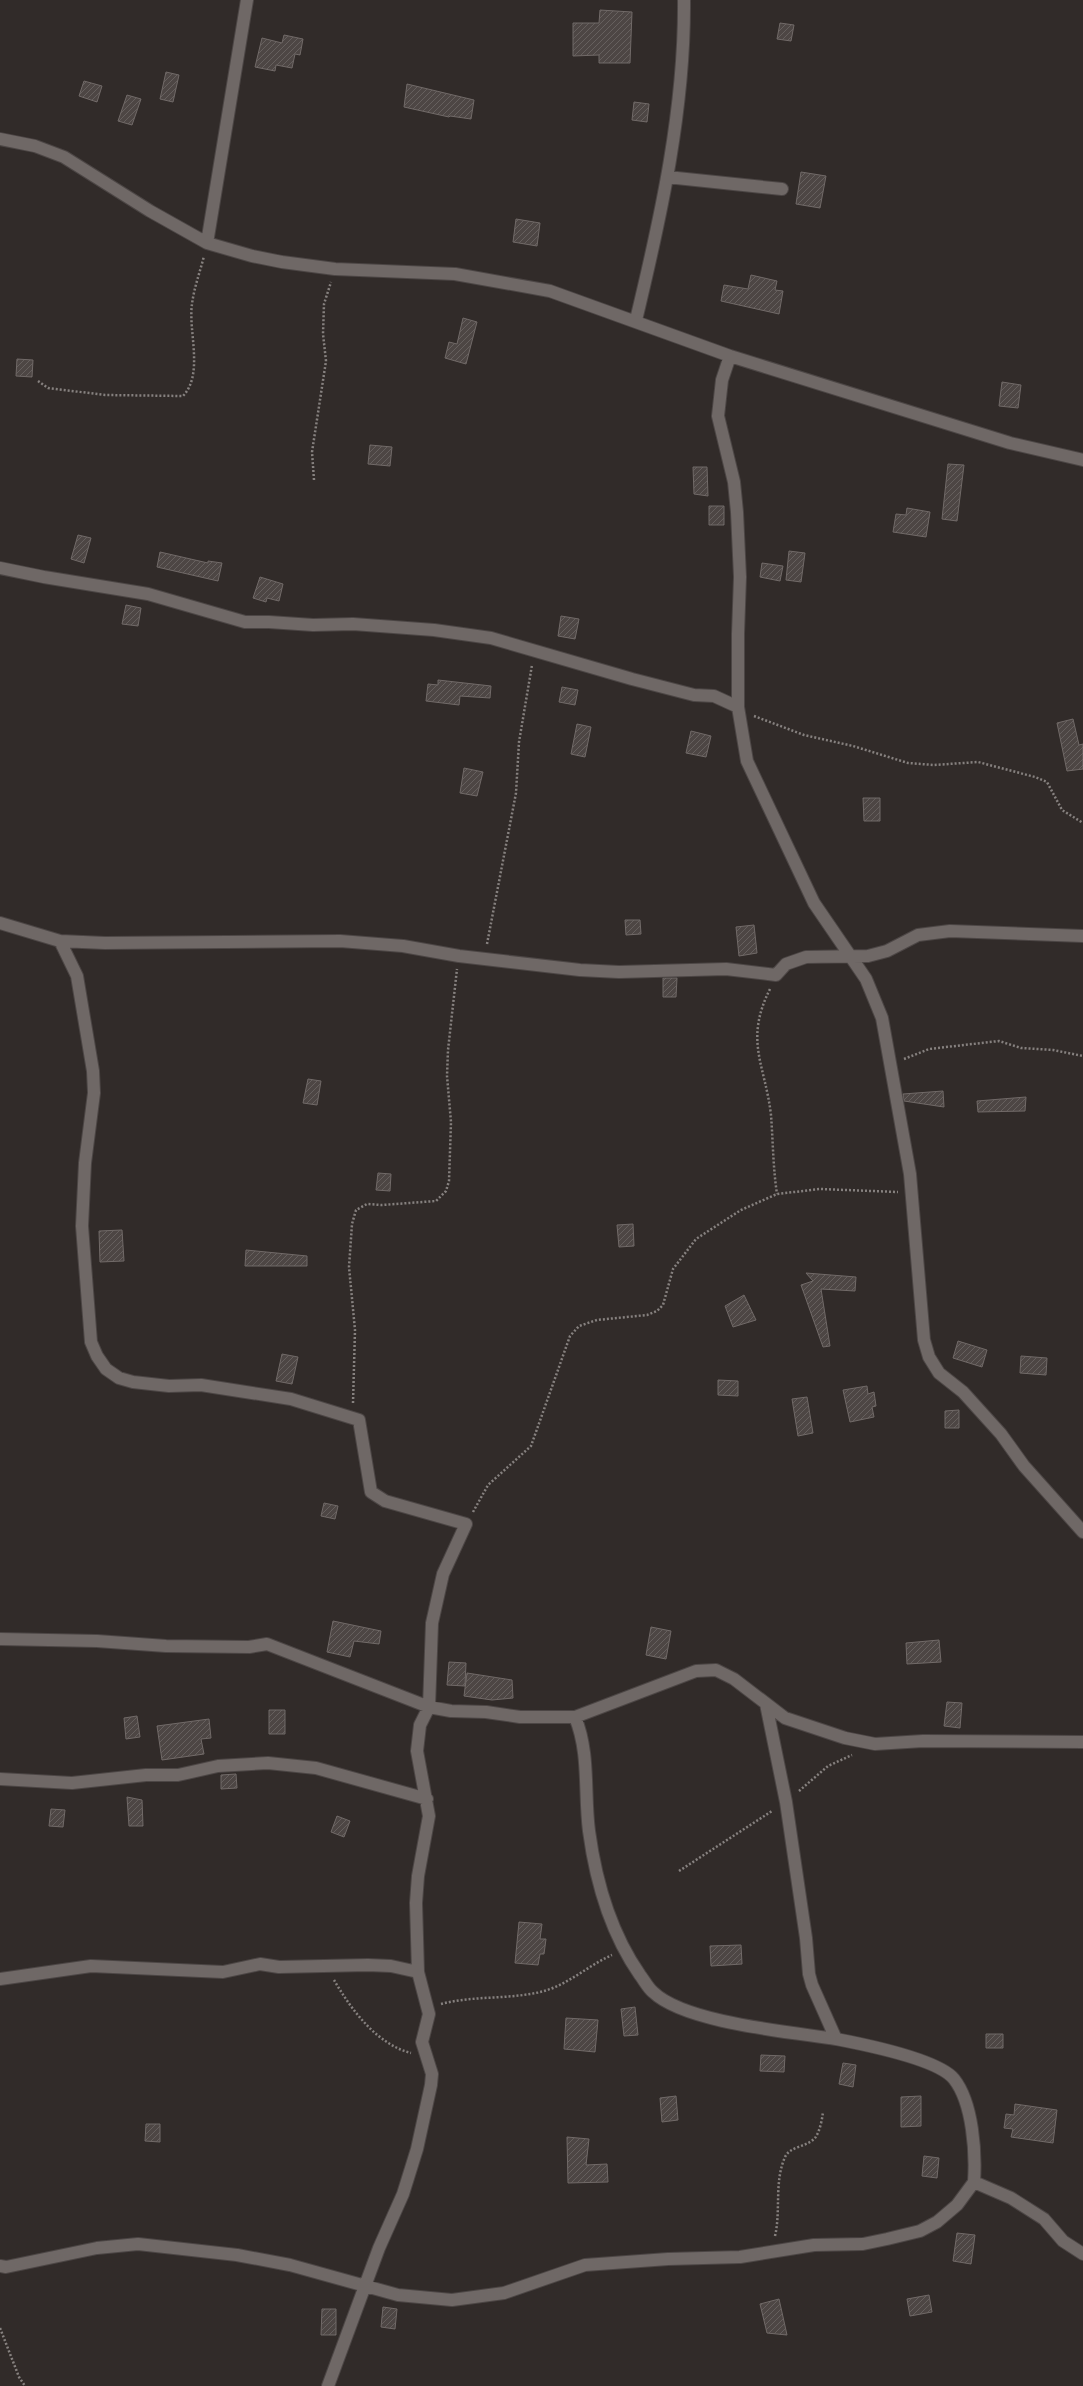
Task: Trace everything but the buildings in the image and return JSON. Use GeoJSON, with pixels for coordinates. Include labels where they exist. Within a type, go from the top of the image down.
{"type":"FeatureCollection","features":[{"type":"Feature","properties":{"kind":"street"},"geometry":{"type":"LineString","coordinates":[[207,243],[247,0]]}},
{"type":"Feature","properties":{"kind":"street"},"geometry":{"type":"LineString","coordinates":[[636,320],[660,217],[667,177],[678,103],[684,0]]}},
{"type":"Feature","properties":{"kind":"street"},"geometry":{"type":"LineString","coordinates":[[0,139],[35,146],[64,157],[150,211],[207,243],[252,256],[335,268],[455,274],[550,291],[636,320],[730,356],[1010,443],[1083,460]]}},
{"type":"Feature","properties":{"kind":"street"},"geometry":{"type":"LineString","coordinates":[[667,177],[782,189]]}},
{"type":"Feature","properties":{"kind":"street"},"geometry":{"type":"LineString","coordinates":[[730,356],[722,380],[718,416],[734,482],[737,512],[740,578],[738,706],[747,761],[814,903],[848,956],[866,979],[882,1018],[911,1192],[924,1340],[929,1357],[939,1373],[963,1392],[1001,1434],[1024,1466],[1083,1532]]}},
{"type":"Feature","properties":{"kind":"street"},"geometry":{"type":"LineString","coordinates":[[0,568],[44,577],[148,594],[245,622],[269,622],[313,626],[353,624],[434,630],[491,638],[694,695],[714,696],[738,706]]}},
{"type":"Feature","properties":{"kind":"street"},"geometry":{"type":"LineString","coordinates":[[0,923],[60,941],[105,943],[340,941],[403,946],[459,956],[620,972],[726,969],[776,975],[786,964],[806,957],[868,956],[887,951],[918,935],[950,931],[1083,936]]}},
{"type":"Feature","properties":{"kind":"street"},"geometry":{"type":"LineString","coordinates":[[60,941],[77,976],[94,1072],[94,1092],[85,1163],[82,1226],[90,1342],[106,1369],[118,1378],[133,1382],[169,1386],[202,1385],[291,1399],[359,1420],[371,1492],[385,1501],[466,1524],[443,1574],[432,1623],[429,1707],[420,1725],[417,1751],[429,1816],[418,1876],[416,1903],[418,1972],[430,2014],[422,2042],[432,2074],[432,2085],[417,2149],[403,2194],[388,2224],[328,2386]]}},
{"type":"Feature","properties":{"kind":"street"},"geometry":{"type":"LineString","coordinates":[[0,1639],[97,1641],[166,1646],[250,1647],[267,1644],[429,1707],[450,1711],[486,1712],[520,1717],[575,1717],[696,1671],[716,1670],[734,1678],[785,1718],[845,1738],[875,1744],[923,1741],[1083,1742]]}},
{"type":"Feature","properties":{"kind":"street"},"geometry":{"type":"LineString","coordinates":[[766,1704],[786,1802],[806,1938],[809,1974],[812,1985],[836,2039]]}},
{"type":"Feature","properties":{"kind":"street"},"geometry":{"type":"LineString","coordinates":[[0,2266],[6,2267],[97,2248],[138,2244],[245,2257],[290,2265],[366,2284],[398,2295],[452,2300],[504,2293],[585,2265],[668,2259],[740,2257],[769,2254],[814,2245],[863,2244],[920,2231],[937,2222],[957,2205],[974,2182],[974,2151],[966,2098],[954,2078],[938,2068],[904,2055],[836,2039],[695,2014],[653,1992],[624,1950],[609,1918],[593,1863],[587,1817],[587,1773],[581,1732],[575,1717]]}},
{"type":"Feature","properties":{"kind":"street"},"geometry":{"type":"LineString","coordinates":[[0,1779],[72,1783],[146,1775],[171,1776],[218,1766],[268,1763],[316,1768],[427,1799]]}},
{"type":"Feature","properties":{"kind":"street"},"geometry":{"type":"LineString","coordinates":[[0,1979],[90,1966],[224,1972],[260,1964],[279,1967],[391,1966],[418,1972]]}},
{"type":"Feature","properties":{"kind":"street"},"geometry":{"type":"LineString","coordinates":[[974,2182],[1011,2198],[1044,2219],[1063,2241],[1083,2254]]}},
{"type":"Feature","properties":{"kind":"path"},"geometry":{"type":"LineString","coordinates":[[38,382],[48,388],[105,395],[183,396],[188,391],[194,366],[192,305],[207,243]]}},
{"type":"Feature","properties":{"kind":"path"},"geometry":{"type":"LineString","coordinates":[[314,480],[312,452],[326,361],[324,304],[335,268]]}},
{"type":"Feature","properties":{"kind":"path"},"geometry":{"type":"LineString","coordinates":[[484,958],[516,793],[519,742],[534,651]]}},
{"type":"Feature","properties":{"kind":"path"},"geometry":{"type":"LineString","coordinates":[[738,706],[757,717],[804,735],[852,746],[908,763],[934,765],[978,762],[1035,777],[1047,782],[1062,810],[1083,823]]}},
{"type":"Feature","properties":{"kind":"path"},"geometry":{"type":"LineString","coordinates":[[359,1420],[353,1405],[356,1341],[349,1267],[352,1224],[356,1210],[367,1204],[382,1205],[436,1201],[446,1191],[449,1181],[451,1122],[447,1076],[448,1050],[459,956]]}},
{"type":"Feature","properties":{"kind":"path"},"geometry":{"type":"LineString","coordinates":[[776,975],[767,994],[756,1029],[757,1054],[764,1076],[771,1114],[777,1194]]}},
{"type":"Feature","properties":{"kind":"path"},"geometry":{"type":"LineString","coordinates":[[890,1072],[914,1054],[929,1048],[999,1041],[1021,1048],[1053,1050],[1083,1056]]}},
{"type":"Feature","properties":{"kind":"path"},"geometry":{"type":"LineString","coordinates":[[466,1524],[488,1485],[530,1446],[570,1336],[579,1326],[597,1320],[647,1315],[658,1311],[663,1305],[673,1269],[696,1239],[741,1210],[777,1194],[820,1189],[911,1192]]}},
{"type":"Feature","properties":{"kind":"path"},"geometry":{"type":"LineString","coordinates":[[679,1872],[786,1802],[828,1766],[875,1744]]}},
{"type":"Feature","properties":{"kind":"path"},"geometry":{"type":"LineString","coordinates":[[429,2007],[460,1998],[545,1991],[624,1950]]}},
{"type":"Feature","properties":{"kind":"path"},"geometry":{"type":"LineString","coordinates":[[327,1967],[350,2007],[375,2032],[403,2051],[428,2058]]}},
{"type":"Feature","properties":{"kind":"path"},"geometry":{"type":"LineString","coordinates":[[769,2254],[777,2229],[780,2174],[785,2156],[792,2149],[809,2142],[816,2137],[823,2112]]}},
{"type":"Feature","properties":{"kind":"path"},"geometry":{"type":"LineString","coordinates":[[0,2328],[19,2377],[25,2386]]}}]}
